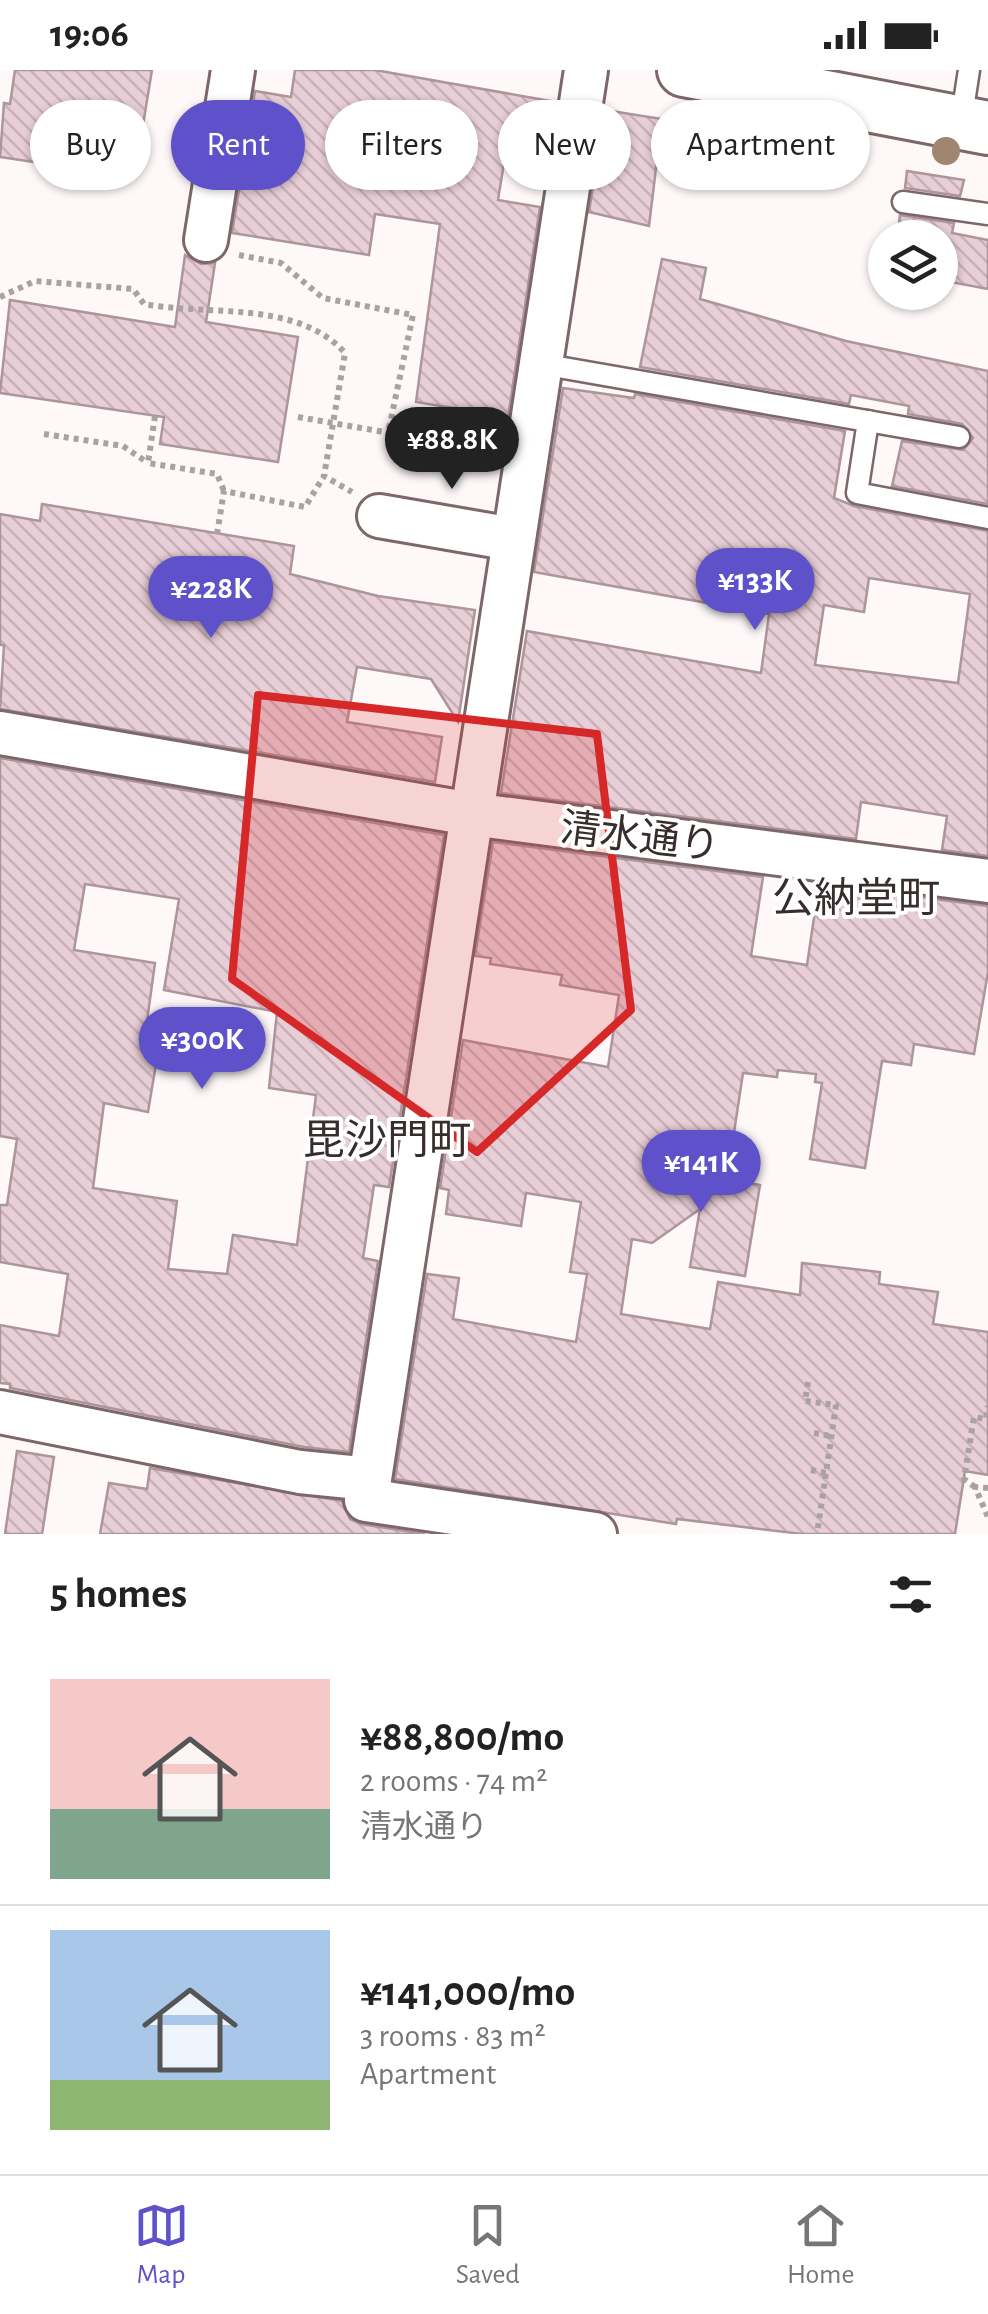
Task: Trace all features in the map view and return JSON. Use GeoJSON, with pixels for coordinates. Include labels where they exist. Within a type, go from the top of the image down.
{"type":"FeatureCollection","features":[{"type":"Feature","properties":{"kind":"street"},"geometry":{"type":"LineString","coordinates":[[206,240],[234,70]]}},
{"type":"Feature","properties":{"kind":"street"},"geometry":{"type":"LineString","coordinates":[[365,1504],[586,70]]}},
{"type":"Feature","properties":{"kind":"street"},"geometry":{"type":"LineString","coordinates":[[684,70],[974,126]]}},
{"type":"Feature","properties":{"kind":"street"},"geometry":{"type":"LineString","coordinates":[[379,516],[513,538]]}},
{"type":"Feature","properties":{"kind":"street","name":"清水通り"},"geometry":{"type":"LineString","coordinates":[[0,733],[471,814],[988,881]]}},
{"type":"Feature","properties":{"kind":"street"},"geometry":{"type":"LineString","coordinates":[[0,1412],[300,1472],[365,1504],[596,1534]]}},
{"type":"Feature","properties":{"kind":"lane"},"geometry":{"type":"LineString","coordinates":[[969,70],[974,126]]}},
{"type":"Feature","properties":{"kind":"lane"},"geometry":{"type":"LineString","coordinates":[[903,202],[988,214]]}},
{"type":"Feature","properties":{"kind":"lane"},"geometry":{"type":"LineString","coordinates":[[541,364],[959,437]]}},
{"type":"Feature","properties":{"kind":"lane"},"geometry":{"type":"LineString","coordinates":[[868,421],[857,493],[988,518]]}},
{"type":"Feature","properties":{"kind":"path"},"geometry":{"type":"LineString","coordinates":[[206,240],[203,248],[282,263],[323,298],[413,315],[390,433],[298,418]]}},
{"type":"Feature","properties":{"kind":"path"},"geometry":{"type":"LineString","coordinates":[[0,296],[35,281],[133,289],[144,304],[176,310],[202,306],[327,332],[345,353],[324,476],[305,507],[224,492]]}},
{"type":"Feature","properties":{"kind":"path"},"geometry":{"type":"LineString","coordinates":[[148,463],[155,416]]}},
{"type":"Feature","properties":{"kind":"path"},"geometry":{"type":"LineString","coordinates":[[44,434],[123,446],[148,463],[218,474],[224,492],[218,534]]}},
{"type":"Feature","properties":{"kind":"path"},"geometry":{"type":"LineString","coordinates":[[426,440],[526,457]]}},
{"type":"Feature","properties":{"kind":"path"},"geometry":{"type":"LineString","coordinates":[[324,476],[350,490],[379,516]]}},
{"type":"Feature","properties":{"kind":"path"},"geometry":{"type":"LineString","coordinates":[[808,1382],[805,1401],[836,1405],[816,1534]]}},
{"type":"Feature","properties":{"kind":"path"},"geometry":{"type":"LineString","coordinates":[[988,1406],[986,1419],[974,1416],[964,1480],[975,1487],[988,1488]]}},
{"type":"Feature","properties":{"kind":"path"},"geometry":{"type":"LineString","coordinates":[[814,1433],[831,1436]]}},
{"type":"Feature","properties":{"kind":"path"},"geometry":{"type":"LineString","coordinates":[[811,1470],[826,1473]]}},
{"type":"Feature","properties":{"kind":"path"},"geometry":{"type":"LineString","coordinates":[[975,1487],[988,1517]]}},
{"type":"Feature","properties":{"kind":"highlighted area"},"geometry":{"type":"Polygon","coordinates":[[[258,695],[597,734],[631,1010],[477,1152],[232,979],[258,695]]]}},
{"type":"Feature","properties":{"kind":"building"},"geometry":{"type":"Polygon","coordinates":[[[15,70],[152,70],[147,100],[30,100],[30,161],[0,157],[4,103],[10,104],[15,70]]]}},
{"type":"Feature","properties":{"kind":"building"},"geometry":{"type":"Polygon","coordinates":[[[295,70],[375,70],[545,100],[498,100],[498,200],[540,207],[508,417],[416,402],[440,224],[375,214],[369,255],[232,233],[239,190],[305,190],[305,100],[254,100],[255,91],[291,97],[295,70]]]}},
{"type":"Feature","properties":{"kind":"building"},"geometry":{"type":"Polygon","coordinates":[[[631,114],[651,117],[653,190],[649,226],[589,212],[592,190],[631,190],[631,114]]]}},
{"type":"Feature","properties":{"kind":"building"},"geometry":{"type":"Polygon","coordinates":[[[907,171],[964,180],[960,196],[905,188],[907,171]]]}},
{"type":"Feature","properties":{"kind":"building"},"geometry":{"type":"Polygon","coordinates":[[[900,215],[934,220],[899,220],[900,215]]]}},
{"type":"Feature","properties":{"kind":"building"},"geometry":{"type":"Polygon","coordinates":[[[958,234],[988,240],[988,289],[958,283],[958,234]]]}},
{"type":"Feature","properties":{"kind":"building"},"geometry":{"type":"Polygon","coordinates":[[[185,255],[201,264],[215,263],[206,322],[298,337],[278,462],[160,444],[164,417],[0,393],[10,300],[175,327],[185,255]]]}},
{"type":"Feature","properties":{"kind":"building"},"geometry":{"type":"Polygon","coordinates":[[[662,259],[706,268],[700,299],[846,341],[988,371],[988,504],[892,486],[902,441],[963,450],[973,438],[962,424],[908,414],[909,406],[851,395],[849,404],[640,367],[662,259]]]}},
{"type":"Feature","properties":{"kind":"building"},"geometry":{"type":"Polygon","coordinates":[[[563,388],[634,398],[635,394],[845,431],[834,498],[854,506],[988,531],[988,856],[942,850],[947,816],[861,802],[856,839],[501,793],[527,631],[761,673],[769,614],[534,572],[563,388]],[[869,578],[864,612],[824,605],[815,665],[958,683],[970,594],[869,578]]]}},
{"type":"Feature","properties":{"kind":"building"},"geometry":{"type":"Polygon","coordinates":[[[42,504],[294,546],[290,574],[378,596],[475,610],[458,722],[431,679],[357,667],[347,722],[442,737],[435,782],[0,709],[4,645],[0,645],[0,514],[40,521],[42,504]]]}},
{"type":"Feature","properties":{"kind":"building"},"geometry":{"type":"Polygon","coordinates":[[[0,758],[444,835],[389,1187],[374,1185],[363,1258],[378,1261],[349,1452],[304,1447],[0,1383],[0,1325],[59,1336],[68,1274],[0,1262],[0,1205],[7,1205],[17,1139],[0,1136],[0,758]],[[85,884],[74,950],[155,963],[144,1043],[159,1046],[148,1112],[104,1103],[93,1188],[177,1201],[168,1269],[227,1274],[233,1235],[297,1245],[316,1095],[269,1088],[277,1012],[164,990],[179,899],[85,884]]]}},
{"type":"Feature","properties":{"kind":"building"},"geometry":{"type":"Polygon","coordinates":[[[493,842],[763,877],[751,956],[807,965],[819,884],[988,906],[988,972],[974,1054],[914,1044],[911,1065],[882,1061],[865,1168],[810,1159],[822,1083],[815,1082],[816,1074],[778,1070],[777,1077],[743,1073],[727,1179],[760,1185],[745,1276],[690,1267],[700,1209],[652,1243],[632,1239],[621,1314],[710,1329],[718,1282],[800,1295],[802,1263],[880,1272],[879,1284],[938,1292],[933,1324],[988,1332],[988,1475],[965,1471],[955,1534],[802,1534],[677,1519],[676,1524],[395,1479],[427,1274],[459,1278],[453,1319],[576,1342],[587,1274],[570,1272],[581,1202],[526,1193],[521,1226],[446,1214],[449,1190],[440,1188],[463,1040],[608,1067],[619,995],[560,985],[562,975],[490,964],[491,958],[475,956],[493,842]]]}},
{"type":"Feature","properties":{"kind":"building"},"geometry":{"type":"Polygon","coordinates":[[[17,1451],[54,1457],[42,1534],[5,1534],[17,1451]]]}},
{"type":"Feature","properties":{"kind":"building"},"geometry":{"type":"Polygon","coordinates":[[[150,1468],[342,1501],[350,1519],[361,1524],[425,1534],[100,1534],[109,1483],[147,1489],[150,1468]]]}},
{"type":"Feature","properties":{"kind":"district","name":"公納堂町"},"geometry":{"type":"Point","coordinates":[856,897]}},
{"type":"Feature","properties":{"kind":"district","name":"毘沙門町"},"geometry":{"type":"Point","coordinates":[387,1139]}}]}
